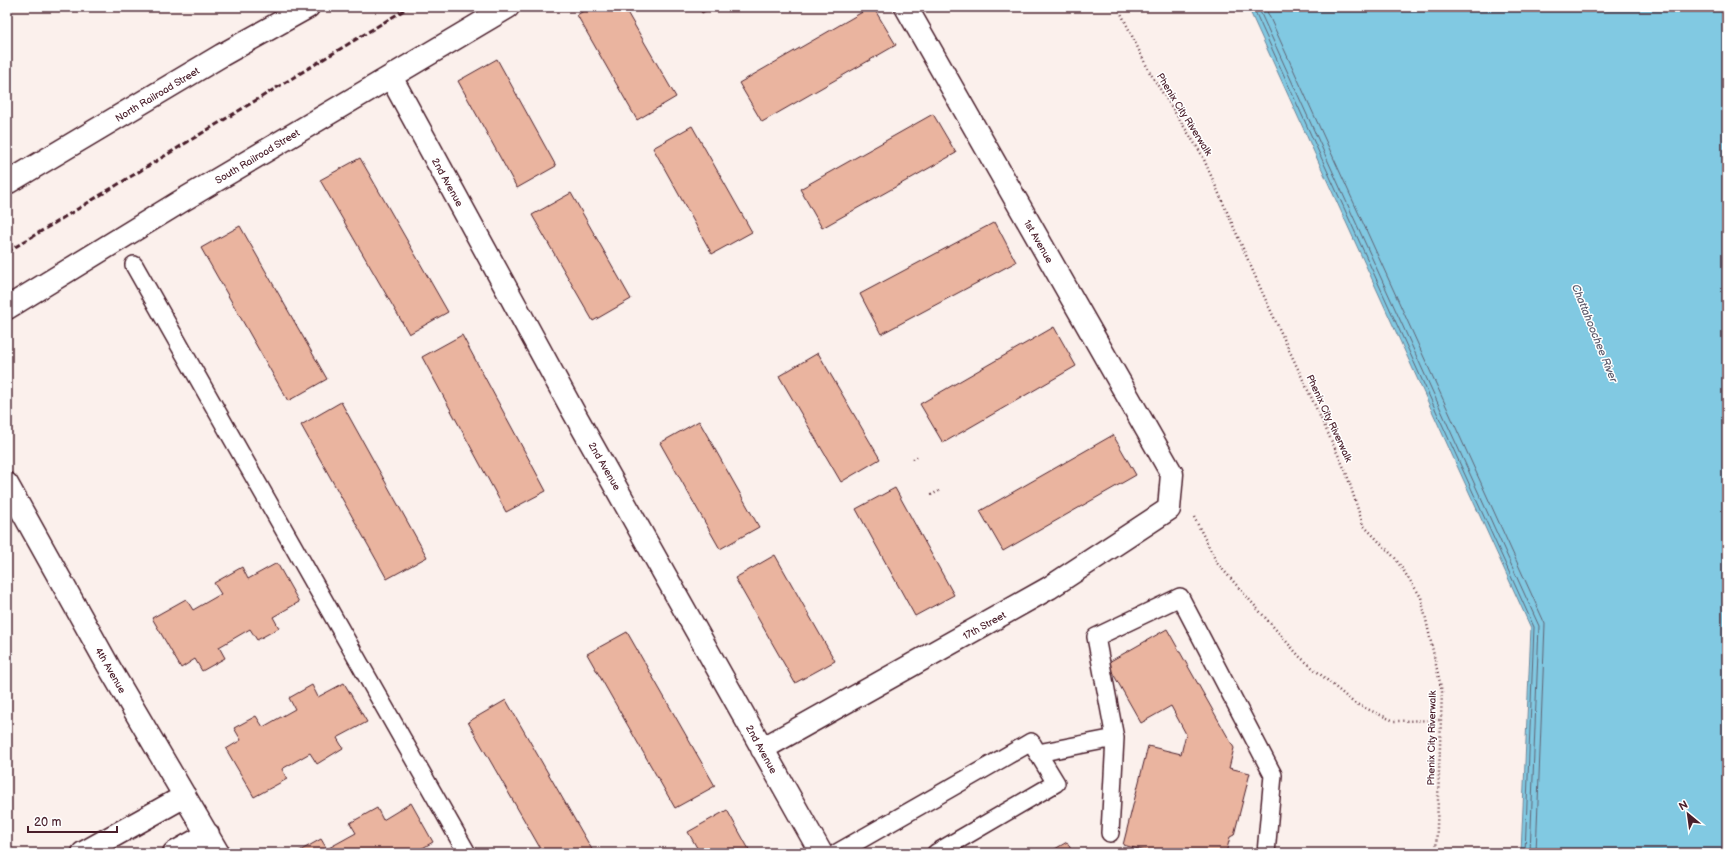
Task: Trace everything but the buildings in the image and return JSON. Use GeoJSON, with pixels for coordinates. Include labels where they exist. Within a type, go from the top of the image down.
{"type":"FeatureCollection","features":[{"type":"Feature","properties":{"kind":"street","name":"North Railroad Street"},"geometry":{"type":"LineString","coordinates":[[7,183],[215,59],[308,7]]}},
{"type":"Feature","properties":{"kind":"street","name":"South Railroad Street"},"geometry":{"type":"LineString","coordinates":[[7,308],[183,200],[508,7]]}},
{"type":"Feature","properties":{"kind":"street","name":"1st Avenue"},"geometry":{"type":"LineString","coordinates":[[906,7],[1172,474]]}},
{"type":"Feature","properties":{"kind":"street","name":"2nd Avenue"},"geometry":{"type":"LineString","coordinates":[[391,77],[573,411],[675,590],[821,853]]}},
{"type":"Feature","properties":{"kind":"street","name":"17th Street"},"geometry":{"type":"LineString","coordinates":[[762,749],[1049,588],[1169,509],[1172,474]]}},
{"type":"Feature","properties":{"kind":"street","name":"4th Avenue"},"geometry":{"type":"LineString","coordinates":[[7,484],[109,667],[218,853]]}},
{"type":"Feature","properties":{"kind":"street"},"geometry":{"type":"LineString","coordinates":[[83,853],[185,796]]}},
{"type":"Feature","properties":{"kind":"street"},"geometry":{"type":"LineString","coordinates":[[174,853],[208,834]]}},
{"type":"Feature","properties":{"kind":"lane"},"geometry":{"type":"LineString","coordinates":[[134,265],[466,853]]}},
{"type":"Feature","properties":{"kind":"lane"},"geometry":{"type":"LineString","coordinates":[[1110,833],[1116,738],[1096,637],[1180,597],[1273,774],[1266,853]]}},
{"type":"Feature","properties":{"kind":"lane"},"geometry":{"type":"LineString","coordinates":[[1038,753],[1116,738]]}},
{"type":"Feature","properties":{"kind":"lane"},"geometry":{"type":"LineString","coordinates":[[837,853],[1031,742],[1056,783],[936,853]]}},
{"type":"Feature","properties":{"kind":"path","name":"Phenix City Riverwalk"},"geometry":{"type":"LineString","coordinates":[[1118,7],[1150,73],[1202,154],[1263,294],[1346,472],[1363,525],[1395,558],[1421,597],[1442,692],[1436,853]]}},
{"type":"Feature","properties":{"kind":"path"},"geometry":{"type":"LineString","coordinates":[[914,459],[919,456]]}},
{"type":"Feature","properties":{"kind":"path"},"geometry":{"type":"LineString","coordinates":[[931,495],[939,491]]}},
{"type":"Feature","properties":{"kind":"path"},"geometry":{"type":"LineString","coordinates":[[1193,515],[1217,563],[1300,657],[1354,703],[1394,721],[1441,720]]}},
{"type":"Feature","properties":{"kind":"water","name":"Chattahoochee River"},"geometry":{"type":"Polygon","coordinates":[[[1248,7],[1727,7],[1727,853],[1521,853],[1531,628],[1248,7]]]}},
{"type":"Feature","properties":{"kind":"railway"},"geometry":{"type":"LineString","coordinates":[[7,252],[409,7]]}}]}
